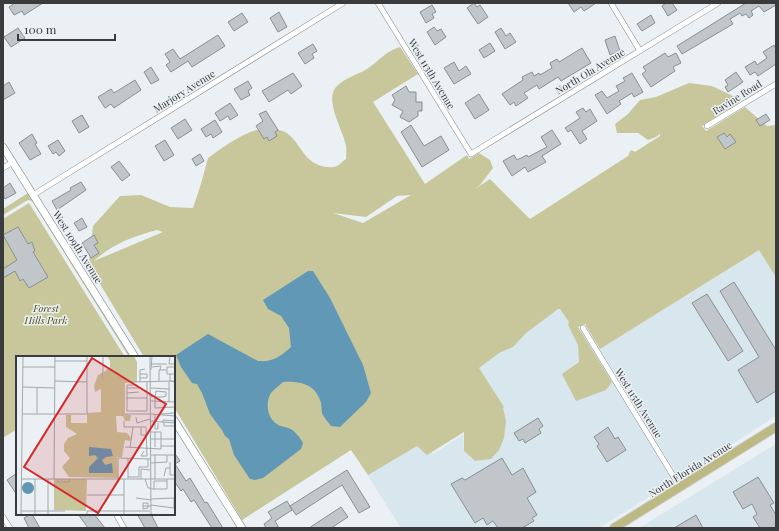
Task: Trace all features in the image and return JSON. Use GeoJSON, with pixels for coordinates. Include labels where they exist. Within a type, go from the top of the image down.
{"type":"FeatureCollection","features":[{"type":"Feature","properties":{"kind":"main road","name":"North Florida Avenue"},"geometry":{"type":"LineString","coordinates":[[614,528],[776,427]]}},
{"type":"Feature","properties":{"kind":"street","name":"Marjory Avenue"},"geometry":{"type":"LineString","coordinates":[[33,194],[343,3]]}},
{"type":"Feature","properties":{"kind":"street","name":"West 113th Avenue"},"geometry":{"type":"LineString","coordinates":[[378,3],[471,154]]}},
{"type":"Feature","properties":{"kind":"street"},"geometry":{"type":"LineString","coordinates":[[611,3],[640,51]]}},
{"type":"Feature","properties":{"kind":"street","name":"North Ola Avenue"},"geometry":{"type":"LineString","coordinates":[[471,154],[718,3]]}},
{"type":"Feature","properties":{"kind":"street","name":"Ravine Road"},"geometry":{"type":"LineString","coordinates":[[707,126],[776,84]]}},
{"type":"Feature","properties":{"kind":"street","name":"West 109th Avenue"},"geometry":{"type":"LineString","coordinates":[[3,147],[134,356]]}},
{"type":"Feature","properties":{"kind":"street"},"geometry":{"type":"LineString","coordinates":[[3,168],[13,162]]}},
{"type":"Feature","properties":{"kind":"street","name":"West 115th Avenue"},"geometry":{"type":"LineString","coordinates":[[583,328],[680,487]]}},
{"type":"Feature","properties":{"kind":"street"},"geometry":{"type":"LineString","coordinates":[[175,422],[242,528]]}},
{"type":"Feature","properties":{"kind":"street"},"geometry":{"type":"LineString","coordinates":[[117,515],[124,528]]}},
{"type":"Feature","properties":{"kind":"street"},"geometry":{"type":"LineString","coordinates":[[3,517],[10,528]]}},
{"type":"Feature","properties":{"kind":"shaded area"},"geometry":{"type":"Polygon","coordinates":[[[761,248],[776,248],[776,416],[679,478],[600,349],[735,265],[739,253],[761,248]]]}},
{"type":"Feature","properties":{"kind":"shaded area"},"geometry":{"type":"Polygon","coordinates":[[[560,309],[569,322],[568,326],[578,344],[579,362],[606,390],[612,382],[673,482],[599,528],[401,528],[366,473],[422,437],[433,454],[463,435],[464,451],[474,461],[491,459],[473,365],[513,347],[544,312],[560,309]]]}},
{"type":"Feature","properties":{"kind":"shaded area"},"geometry":{"type":"Polygon","coordinates":[[[776,444],[776,528],[639,528],[776,444]]]}},
{"type":"Feature","properties":{"kind":"green space"},"geometry":{"type":"Polygon","coordinates":[[[400,47],[418,74],[373,102],[425,184],[467,155],[469,159],[479,153],[490,160],[493,168],[475,189],[490,179],[530,219],[628,156],[631,150],[635,152],[660,136],[660,134],[648,140],[638,133],[617,133],[615,124],[628,114],[640,100],[656,97],[689,83],[712,86],[733,96],[740,102],[702,126],[706,131],[745,107],[767,126],[776,125],[776,277],[759,250],[600,349],[585,324],[578,327],[612,382],[606,390],[576,401],[562,374],[579,362],[578,345],[568,325],[569,322],[560,309],[558,309],[526,333],[513,347],[499,353],[479,368],[504,407],[506,421],[504,438],[499,450],[491,459],[475,461],[464,451],[464,432],[427,455],[417,446],[368,475],[351,450],[242,520],[175,409],[175,356],[143,356],[88,264],[93,226],[120,196],[141,195],[170,207],[193,208],[208,158],[234,140],[255,130],[276,129],[286,132],[313,162],[320,166],[328,167],[339,165],[346,159],[346,148],[345,140],[333,108],[333,93],[336,87],[343,81],[367,69],[387,54],[400,47]],[[411,195],[397,196],[366,217],[333,213],[363,223],[411,195]],[[157,230],[124,241],[94,261],[163,232],[157,230]]]}},
{"type":"Feature","properties":{"kind":"green space"},"geometry":{"type":"Polygon","coordinates":[[[28,193],[129,356],[32,201],[28,200],[3,215],[3,209],[28,193]]]}},
{"type":"Feature","properties":{"kind":"green space","name":"Forest Hills Park"},"geometry":{"type":"Polygon","coordinates":[[[29,203],[124,356],[16,356],[16,430],[3,438],[3,219],[29,203]]]}},
{"type":"Feature","properties":{"kind":"water"},"geometry":{"type":"Polygon","coordinates":[[[308,271],[313,271],[330,298],[363,365],[371,393],[366,402],[340,427],[331,426],[322,414],[319,397],[311,388],[301,383],[283,382],[272,392],[269,397],[269,414],[278,425],[291,429],[296,433],[303,443],[301,449],[263,478],[255,480],[250,479],[234,455],[229,439],[225,436],[210,414],[197,384],[192,383],[181,367],[176,355],[208,334],[258,361],[268,361],[280,356],[291,347],[289,328],[281,316],[268,309],[263,300],[308,271]]]}},
{"type":"Feature","properties":{"kind":"building"},"geometry":{"type":"Polygon","coordinates":[[[15,3],[43,3],[24,15],[22,11],[14,15],[9,7],[15,3]]]}},
{"type":"Feature","properties":{"kind":"building"},"geometry":{"type":"Polygon","coordinates":[[[474,3],[477,7],[480,5],[488,17],[478,24],[467,8],[474,3]]]}},
{"type":"Feature","properties":{"kind":"building"},"geometry":{"type":"Polygon","coordinates":[[[568,3],[596,3],[584,11],[581,7],[574,12],[568,3]]]}},
{"type":"Feature","properties":{"kind":"building"},"geometry":{"type":"Polygon","coordinates":[[[666,3],[672,3],[677,10],[668,16],[662,6],[666,3]]]}},
{"type":"Feature","properties":{"kind":"building"},"geometry":{"type":"Polygon","coordinates":[[[746,3],[776,3],[776,5],[764,12],[759,6],[751,11],[753,15],[749,18],[746,14],[742,16],[740,13],[730,19],[733,24],[682,54],[677,46],[746,3]]]}},
{"type":"Feature","properties":{"kind":"building"},"geometry":{"type":"Polygon","coordinates":[[[432,5],[436,12],[432,14],[434,18],[426,23],[420,12],[432,5]]]}},
{"type":"Feature","properties":{"kind":"building"},"geometry":{"type":"Polygon","coordinates":[[[279,12],[287,27],[278,32],[270,18],[279,12]]]}},
{"type":"Feature","properties":{"kind":"building"},"geometry":{"type":"Polygon","coordinates":[[[242,13],[248,22],[234,31],[228,22],[242,13]]]}},
{"type":"Feature","properties":{"kind":"building"},"geometry":{"type":"Polygon","coordinates":[[[651,15],[655,23],[642,31],[637,24],[651,15]]]}},
{"type":"Feature","properties":{"kind":"building"},"geometry":{"type":"Polygon","coordinates":[[[434,27],[437,31],[441,29],[446,37],[435,45],[427,32],[434,27]]]}},
{"type":"Feature","properties":{"kind":"building"},"geometry":{"type":"Polygon","coordinates":[[[18,28],[25,38],[11,47],[4,37],[18,28]]]}},
{"type":"Feature","properties":{"kind":"building"},"geometry":{"type":"Polygon","coordinates":[[[501,28],[506,36],[510,33],[516,42],[505,49],[495,32],[501,28]]]}},
{"type":"Feature","properties":{"kind":"building"},"geometry":{"type":"Polygon","coordinates":[[[218,35],[225,46],[192,67],[188,61],[171,72],[166,65],[170,62],[165,54],[173,49],[180,59],[218,35]]]}},
{"type":"Feature","properties":{"kind":"building"},"geometry":{"type":"Polygon","coordinates":[[[615,36],[620,51],[610,55],[605,40],[615,36]]]}},
{"type":"Feature","properties":{"kind":"building"},"geometry":{"type":"Polygon","coordinates":[[[490,43],[495,51],[484,58],[479,50],[490,43]]]}},
{"type":"Feature","properties":{"kind":"building"},"geometry":{"type":"Polygon","coordinates":[[[313,44],[317,51],[312,54],[314,58],[305,64],[298,53],[313,44]]]}},
{"type":"Feature","properties":{"kind":"building"},"geometry":{"type":"Polygon","coordinates":[[[774,45],[776,49],[776,64],[758,76],[755,72],[750,75],[745,67],[755,61],[757,65],[767,58],[763,52],[774,45]]]}},
{"type":"Feature","properties":{"kind":"building"},"geometry":{"type":"Polygon","coordinates":[[[582,48],[591,63],[561,81],[558,77],[539,89],[537,85],[524,93],[528,98],[516,106],[514,102],[510,105],[502,94],[523,80],[522,77],[532,72],[534,76],[539,73],[540,75],[552,68],[550,63],[557,59],[559,62],[582,48]]]}},
{"type":"Feature","properties":{"kind":"building"},"geometry":{"type":"Polygon","coordinates":[[[665,53],[668,57],[676,53],[681,63],[673,67],[675,71],[651,87],[642,74],[646,71],[643,67],[665,53]]]}},
{"type":"Feature","properties":{"kind":"building"},"geometry":{"type":"Polygon","coordinates":[[[454,62],[459,71],[466,66],[471,74],[454,84],[444,68],[454,62]]]}},
{"type":"Feature","properties":{"kind":"building"},"geometry":{"type":"Polygon","coordinates":[[[151,67],[159,80],[151,84],[144,72],[151,67]]]}},
{"type":"Feature","properties":{"kind":"building"},"geometry":{"type":"Polygon","coordinates":[[[736,72],[743,82],[728,92],[725,87],[728,85],[725,80],[736,72]]]}},
{"type":"Feature","properties":{"kind":"building"},"geometry":{"type":"Polygon","coordinates":[[[293,73],[302,86],[291,94],[288,90],[269,102],[262,91],[293,73]]]}},
{"type":"Feature","properties":{"kind":"building"},"geometry":{"type":"Polygon","coordinates":[[[632,73],[643,92],[634,97],[632,93],[619,101],[621,104],[607,114],[595,95],[602,91],[607,98],[619,91],[616,86],[625,81],[623,78],[632,73]]]}},
{"type":"Feature","properties":{"kind":"building"},"geometry":{"type":"Polygon","coordinates":[[[135,80],[141,90],[114,108],[111,104],[105,108],[98,97],[111,89],[114,93],[135,80]]]}},
{"type":"Feature","properties":{"kind":"building"},"geometry":{"type":"Polygon","coordinates":[[[248,81],[252,88],[248,91],[250,95],[241,100],[234,89],[248,81]]]}},
{"type":"Feature","properties":{"kind":"building"},"geometry":{"type":"Polygon","coordinates":[[[9,82],[15,93],[3,100],[3,86],[9,82]]]}},
{"type":"Feature","properties":{"kind":"building"},"geometry":{"type":"Polygon","coordinates":[[[406,86],[409,92],[416,92],[416,102],[422,102],[422,111],[418,111],[418,116],[409,122],[400,117],[403,111],[392,105],[395,100],[392,95],[406,86]]]}},
{"type":"Feature","properties":{"kind":"building"},"geometry":{"type":"Polygon","coordinates":[[[479,94],[489,110],[475,119],[465,103],[479,94]]]}},
{"type":"Feature","properties":{"kind":"building"},"geometry":{"type":"Polygon","coordinates":[[[230,103],[238,115],[230,120],[228,116],[220,121],[215,113],[230,103]]]}},
{"type":"Feature","properties":{"kind":"building"},"geometry":{"type":"Polygon","coordinates":[[[583,108],[586,112],[590,109],[597,121],[582,131],[587,139],[580,144],[571,130],[568,132],[565,128],[580,118],[576,112],[583,108]]]}},
{"type":"Feature","properties":{"kind":"building"},"geometry":{"type":"Polygon","coordinates":[[[266,111],[278,130],[275,132],[277,136],[269,141],[267,137],[264,139],[256,126],[263,121],[259,114],[266,111]]]}},
{"type":"Feature","properties":{"kind":"building"},"geometry":{"type":"Polygon","coordinates":[[[766,114],[770,120],[760,126],[756,120],[766,114]]]}},
{"type":"Feature","properties":{"kind":"building"},"geometry":{"type":"Polygon","coordinates":[[[82,115],[89,127],[79,133],[72,121],[82,115]]]}},
{"type":"Feature","properties":{"kind":"building"},"geometry":{"type":"Polygon","coordinates":[[[185,119],[192,130],[178,139],[171,128],[185,119]]]}},
{"type":"Feature","properties":{"kind":"building"},"geometry":{"type":"Polygon","coordinates":[[[215,120],[222,132],[213,138],[211,134],[206,137],[201,129],[215,120]]]}},
{"type":"Feature","properties":{"kind":"building"},"geometry":{"type":"Polygon","coordinates":[[[411,125],[424,146],[441,136],[449,150],[422,167],[401,132],[411,125]]]}},
{"type":"Feature","properties":{"kind":"building"},"geometry":{"type":"Polygon","coordinates":[[[552,130],[561,144],[542,156],[546,162],[528,172],[525,167],[512,176],[503,161],[514,155],[517,160],[527,155],[528,157],[547,147],[541,137],[552,130]]]}},
{"type":"Feature","properties":{"kind":"building"},"geometry":{"type":"Polygon","coordinates":[[[724,133],[727,137],[730,134],[736,142],[725,149],[717,137],[724,133]]]}},
{"type":"Feature","properties":{"kind":"building"},"geometry":{"type":"Polygon","coordinates":[[[32,134],[37,143],[35,144],[41,154],[30,160],[19,143],[32,134]]]}},
{"type":"Feature","properties":{"kind":"building"},"geometry":{"type":"Polygon","coordinates":[[[58,140],[65,151],[59,156],[56,152],[53,154],[48,146],[58,140]]]}},
{"type":"Feature","properties":{"kind":"building"},"geometry":{"type":"Polygon","coordinates":[[[165,140],[174,155],[164,161],[155,146],[165,140]]]}},
{"type":"Feature","properties":{"kind":"building"},"geometry":{"type":"Polygon","coordinates":[[[200,154],[204,161],[196,166],[192,159],[200,154]]]}},
{"type":"Feature","properties":{"kind":"building"},"geometry":{"type":"Polygon","coordinates":[[[119,161],[130,175],[122,181],[111,167],[119,161]]]}},
{"type":"Feature","properties":{"kind":"building"},"geometry":{"type":"Polygon","coordinates":[[[81,182],[86,190],[57,210],[52,201],[71,190],[70,188],[81,182]]]}},
{"type":"Feature","properties":{"kind":"building"},"geometry":{"type":"Polygon","coordinates":[[[10,183],[16,193],[5,199],[3,195],[3,188],[10,183]]]}},
{"type":"Feature","properties":{"kind":"building"},"geometry":{"type":"Polygon","coordinates":[[[82,218],[87,227],[79,231],[74,223],[82,218]]]}},
{"type":"Feature","properties":{"kind":"building"},"geometry":{"type":"Polygon","coordinates":[[[18,227],[28,244],[32,242],[35,251],[33,252],[48,277],[29,288],[23,279],[20,281],[15,271],[3,278],[3,269],[17,260],[3,235],[18,227]]]}},
{"type":"Feature","properties":{"kind":"building"},"geometry":{"type":"Polygon","coordinates":[[[94,235],[98,243],[94,245],[99,253],[91,258],[82,243],[94,235]]]}},
{"type":"Feature","properties":{"kind":"building"},"geometry":{"type":"Polygon","coordinates":[[[734,282],[776,350],[776,391],[757,403],[738,370],[759,357],[720,291],[734,282]]]}},
{"type":"Feature","properties":{"kind":"building"},"geometry":{"type":"Polygon","coordinates":[[[707,294],[743,351],[728,361],[692,303],[707,294]]]}},
{"type":"Feature","properties":{"kind":"building"},"geometry":{"type":"Polygon","coordinates":[[[538,418],[543,426],[539,429],[541,433],[525,443],[523,439],[519,441],[514,433],[538,418]]]}},
{"type":"Feature","properties":{"kind":"building"},"geometry":{"type":"Polygon","coordinates":[[[608,427],[615,439],[618,437],[626,450],[607,462],[597,446],[599,444],[594,437],[608,427]]]}},
{"type":"Feature","properties":{"kind":"building"},"geometry":{"type":"Polygon","coordinates":[[[175,454],[180,461],[175,464],[175,454]]]}},
{"type":"Feature","properties":{"kind":"building"},"geometry":{"type":"Polygon","coordinates":[[[502,458],[512,475],[523,468],[536,492],[527,498],[537,515],[532,518],[534,521],[522,528],[498,528],[493,521],[487,525],[483,518],[475,523],[451,484],[462,478],[465,480],[502,458]]]}},
{"type":"Feature","properties":{"kind":"building"},"geometry":{"type":"Polygon","coordinates":[[[175,464],[186,481],[190,478],[205,503],[207,502],[223,528],[212,528],[194,500],[191,502],[183,489],[181,491],[175,482],[175,464]]]}},
{"type":"Feature","properties":{"kind":"building"},"geometry":{"type":"Polygon","coordinates":[[[347,470],[370,507],[359,513],[342,485],[296,515],[290,506],[347,470]]]}},
{"type":"Feature","properties":{"kind":"building"},"geometry":{"type":"Polygon","coordinates":[[[16,474],[16,494],[7,480],[16,474]]]}},
{"type":"Feature","properties":{"kind":"building"},"geometry":{"type":"Polygon","coordinates":[[[758,477],[774,503],[770,505],[776,515],[776,528],[760,528],[753,517],[757,514],[752,504],[743,509],[733,492],[758,477]]]}},
{"type":"Feature","properties":{"kind":"building"},"geometry":{"type":"Polygon","coordinates":[[[287,501],[292,510],[275,521],[279,528],[266,528],[264,524],[272,518],[268,512],[287,501]]]}},
{"type":"Feature","properties":{"kind":"building"},"geometry":{"type":"Polygon","coordinates":[[[341,507],[348,517],[331,528],[309,528],[341,507]]]}},
{"type":"Feature","properties":{"kind":"building"},"geometry":{"type":"Polygon","coordinates":[[[33,515],[40,528],[29,528],[24,518],[33,515]]]}},
{"type":"Feature","properties":{"kind":"building"},"geometry":{"type":"Polygon","coordinates":[[[79,515],[95,515],[105,528],[88,528],[79,515]]]}},
{"type":"Feature","properties":{"kind":"building"},"geometry":{"type":"Polygon","coordinates":[[[138,515],[152,515],[158,528],[145,528],[138,515]]]}},
{"type":"Feature","properties":{"kind":"building"},"geometry":{"type":"Polygon","coordinates":[[[696,515],[703,528],[674,528],[696,515]]]}}]}
